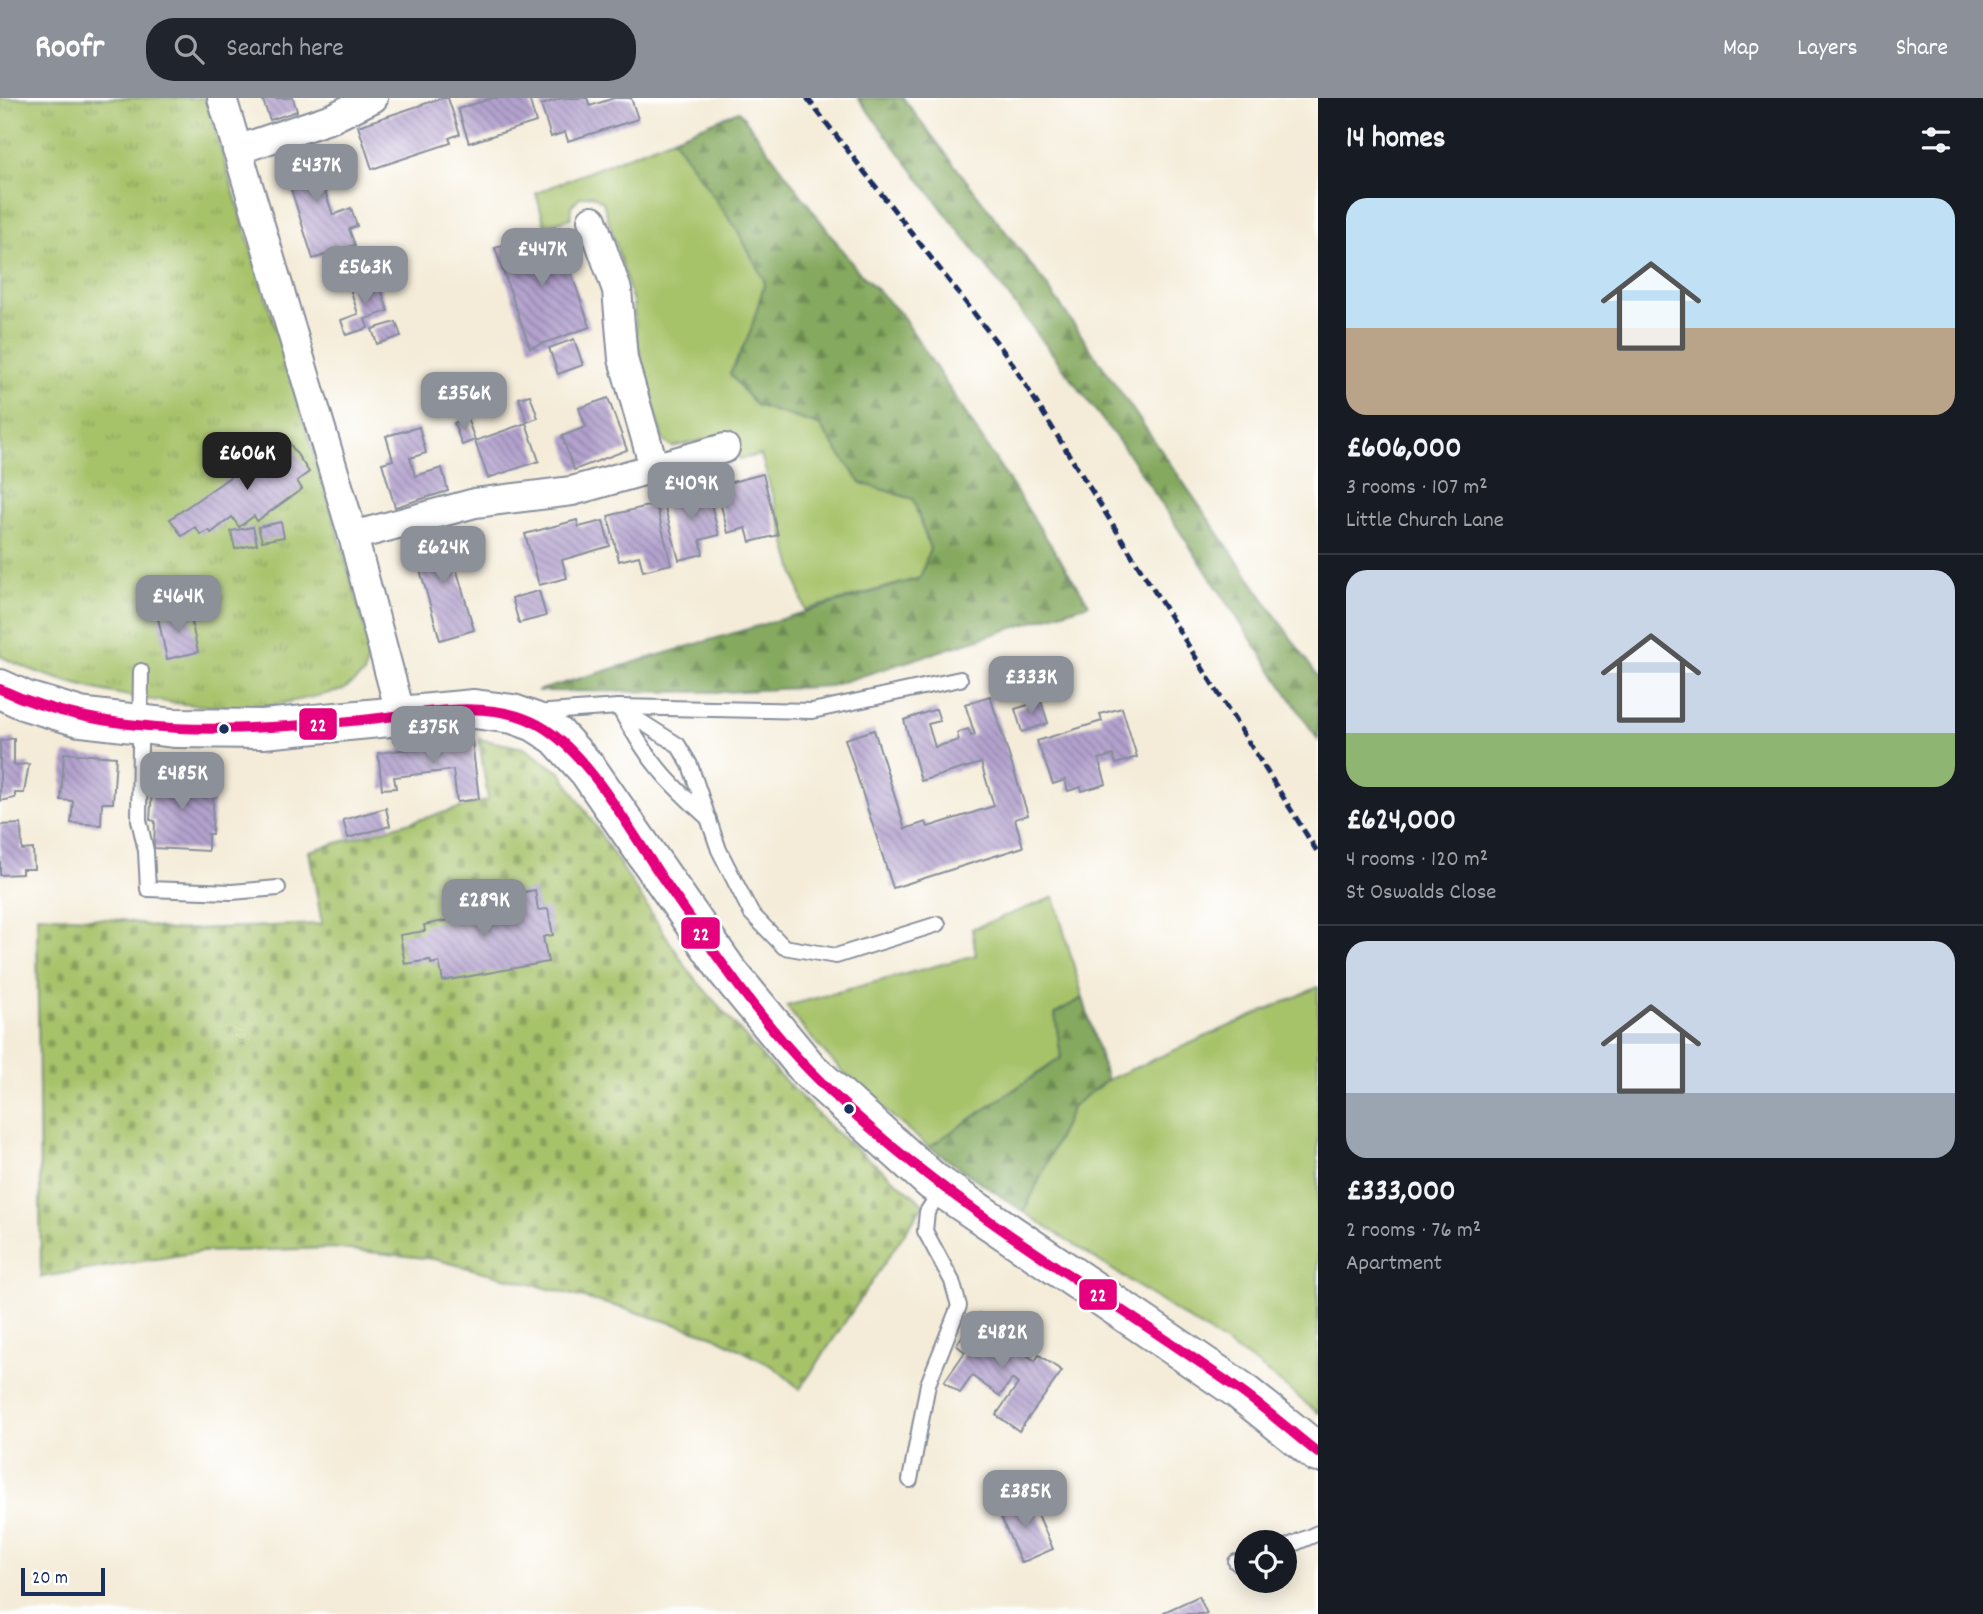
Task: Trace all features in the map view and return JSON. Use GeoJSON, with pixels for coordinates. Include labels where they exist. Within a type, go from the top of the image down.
{"type":"FeatureCollection","features":[{"type":"Feature","properties":{"kind":"main road"},"geometry":{"type":"LineString","coordinates":[[0,689],[26,701],[80,717],[141,726],[263,729],[474,709],[513,714],[535,722],[556,736],[588,770],[728,972],[809,1070],[943,1188],[1238,1389],[1318,1453]]}},
{"type":"Feature","properties":{"kind":"street"},"geometry":{"type":"LineString","coordinates":[[222,98],[353,536],[401,716]]}},
{"type":"Feature","properties":{"kind":"street"},"geometry":{"type":"LineString","coordinates":[[237,150],[332,118],[373,98]]}},
{"type":"Feature","properties":{"kind":"street"},"geometry":{"type":"LineString","coordinates":[[592,220],[617,290],[623,359],[654,467]]}},
{"type":"Feature","properties":{"kind":"street"},"geometry":{"type":"LineString","coordinates":[[353,536],[475,503],[572,491],[725,448]]}},
{"type":"Feature","properties":{"kind":"lane"},"geometry":{"type":"LineString","coordinates":[[141,671],[139,820],[146,851],[148,889],[232,892],[278,888]]}},
{"type":"Feature","properties":{"kind":"lane"},"geometry":{"type":"LineString","coordinates":[[513,714],[618,707],[812,711],[960,679]]}},
{"type":"Feature","properties":{"kind":"lane"},"geometry":{"type":"LineString","coordinates":[[618,707],[678,745],[690,765],[719,850],[751,913],[785,947],[835,956],[938,924]]}},
{"type":"Feature","properties":{"kind":"lane"},"geometry":{"type":"LineString","coordinates":[[618,707],[642,752],[669,783],[709,819]]}},
{"type":"Feature","properties":{"kind":"lane"},"geometry":{"type":"LineString","coordinates":[[910,1480],[928,1384],[959,1306],[953,1281],[925,1231],[927,1212],[943,1188]]}},
{"type":"Feature","properties":{"kind":"lane"},"geometry":{"type":"LineString","coordinates":[[1297,1542],[1318,1533]]}},
{"type":"Feature","properties":{"kind":"green space"},"geometry":{"type":"Polygon","coordinates":[[[0,98],[205,98],[342,546],[370,649],[364,674],[343,690],[270,705],[196,705],[127,696],[92,688],[58,679],[0,656],[0,98]]]}},
{"type":"Feature","properties":{"kind":"green space"},"geometry":{"type":"Polygon","coordinates":[[[858,98],[903,98],[1045,283],[1318,677],[1318,740],[1130,456],[858,98]]]}},
{"type":"Feature","properties":{"kind":"green space"},"geometry":{"type":"Polygon","coordinates":[[[739,111],[857,270],[901,314],[1089,604],[830,686],[726,692],[537,691],[920,578],[930,549],[913,499],[861,483],[819,425],[755,405],[730,374],[750,333],[765,282],[739,233],[673,138],[739,111]]]}},
{"type":"Feature","properties":{"kind":"green space"},"geometry":{"type":"Polygon","coordinates":[[[673,138],[739,233],[765,282],[750,333],[730,374],[755,405],[819,425],[861,483],[913,499],[930,549],[920,578],[805,610],[761,455],[739,459],[730,433],[673,447],[663,441],[637,341],[633,302],[603,202],[592,195],[580,197],[571,206],[571,218],[545,226],[536,193],[673,138]]]}},
{"type":"Feature","properties":{"kind":"green space"},"geometry":{"type":"Polygon","coordinates":[[[479,739],[524,748],[561,773],[690,973],[765,1060],[833,1130],[924,1204],[800,1389],[774,1367],[714,1336],[626,1309],[434,1259],[331,1248],[200,1252],[41,1277],[37,915],[122,920],[170,930],[322,924],[309,851],[488,800],[479,739]]]}},
{"type":"Feature","properties":{"kind":"green space"},"geometry":{"type":"Polygon","coordinates":[[[1054,897],[1083,998],[1055,1013],[1061,1058],[929,1147],[853,1081],[818,1046],[786,1006],[976,955],[972,929],[1054,897]]]}},
{"type":"Feature","properties":{"kind":"green space"},"geometry":{"type":"Polygon","coordinates":[[[1318,987],[1318,1413],[1258,1365],[1024,1212],[1073,1106],[1107,1080],[1318,987]]]}},
{"type":"Feature","properties":{"kind":"green space"},"geometry":{"type":"Polygon","coordinates":[[[1083,998],[1107,1080],[1073,1106],[1024,1212],[929,1147],[1061,1058],[1055,1013],[1083,998]]]}},
{"type":"Feature","properties":{"kind":"building"},"geometry":{"type":"Polygon","coordinates":[[[262,98],[293,98],[297,111],[270,120],[262,98]]]}},
{"type":"Feature","properties":{"kind":"building"},"geometry":{"type":"Polygon","coordinates":[[[448,98],[460,134],[449,138],[451,143],[372,169],[358,126],[448,98]]]}},
{"type":"Feature","properties":{"kind":"building"},"geometry":{"type":"Polygon","coordinates":[[[493,98],[529,98],[536,122],[469,143],[458,109],[493,98]]]}},
{"type":"Feature","properties":{"kind":"building"},"geometry":{"type":"Polygon","coordinates":[[[562,98],[587,98],[590,106],[614,98],[631,98],[638,119],[568,141],[565,132],[551,137],[541,105],[562,98]]]}},
{"type":"Feature","properties":{"kind":"building"},"geometry":{"type":"Polygon","coordinates":[[[308,141],[333,215],[351,208],[357,226],[349,229],[355,245],[313,259],[279,151],[308,141]]]}},
{"type":"Feature","properties":{"kind":"building"},"geometry":{"type":"Polygon","coordinates":[[[555,227],[590,327],[530,348],[495,248],[555,227]]]}},
{"type":"Feature","properties":{"kind":"building"},"geometry":{"type":"Polygon","coordinates":[[[378,280],[388,311],[365,319],[368,328],[346,335],[341,320],[358,314],[350,288],[378,280]]]}},
{"type":"Feature","properties":{"kind":"building"},"geometry":{"type":"Polygon","coordinates":[[[396,322],[401,336],[377,344],[372,329],[396,322]]]}},
{"type":"Feature","properties":{"kind":"building"},"geometry":{"type":"Polygon","coordinates":[[[574,339],[583,365],[558,374],[549,348],[574,339]]]}},
{"type":"Feature","properties":{"kind":"building"},"geometry":{"type":"Polygon","coordinates":[[[530,395],[538,418],[527,422],[519,398],[530,395]]]}},
{"type":"Feature","properties":{"kind":"building"},"geometry":{"type":"Polygon","coordinates":[[[608,398],[627,450],[574,470],[562,436],[586,427],[579,408],[608,398]]]}},
{"type":"Feature","properties":{"kind":"building"},"geometry":{"type":"Polygon","coordinates":[[[467,418],[475,440],[462,445],[454,423],[467,418]]]}},
{"type":"Feature","properties":{"kind":"building"},"geometry":{"type":"Polygon","coordinates":[[[526,423],[539,461],[488,478],[475,441],[526,423]]]}},
{"type":"Feature","properties":{"kind":"building"},"geometry":{"type":"Polygon","coordinates":[[[419,427],[426,453],[410,458],[415,476],[442,468],[448,491],[395,507],[382,463],[393,460],[386,436],[419,427]]]}},
{"type":"Feature","properties":{"kind":"building"},"geometry":{"type":"Polygon","coordinates":[[[286,438],[309,472],[297,481],[302,489],[257,521],[254,516],[239,527],[232,517],[211,533],[209,530],[201,535],[195,527],[182,536],[170,519],[286,438]]]}},
{"type":"Feature","properties":{"kind":"building"},"geometry":{"type":"Polygon","coordinates":[[[763,474],[778,535],[750,542],[746,528],[728,533],[716,486],[763,474]]]}},
{"type":"Feature","properties":{"kind":"building"},"geometry":{"type":"Polygon","coordinates":[[[707,489],[719,535],[700,540],[703,554],[679,560],[663,501],[707,489]]]}},
{"type":"Feature","properties":{"kind":"building"},"geometry":{"type":"Polygon","coordinates":[[[656,504],[671,564],[643,571],[639,556],[619,561],[608,516],[656,504]]]}},
{"type":"Feature","properties":{"kind":"building"},"geometry":{"type":"Polygon","coordinates":[[[577,520],[579,527],[603,521],[610,546],[562,560],[567,578],[539,585],[525,534],[577,520]]]}},
{"type":"Feature","properties":{"kind":"building"},"geometry":{"type":"Polygon","coordinates":[[[281,522],[284,537],[262,541],[258,527],[281,522]]]}},
{"type":"Feature","properties":{"kind":"building"},"geometry":{"type":"Polygon","coordinates":[[[253,527],[257,544],[235,549],[231,531],[253,527]]]}},
{"type":"Feature","properties":{"kind":"building"},"geometry":{"type":"Polygon","coordinates":[[[446,533],[474,630],[440,640],[412,542],[446,533]]]}},
{"type":"Feature","properties":{"kind":"building"},"geometry":{"type":"Polygon","coordinates":[[[539,591],[546,616],[519,623],[512,598],[539,591]]]}},
{"type":"Feature","properties":{"kind":"building"},"geometry":{"type":"Polygon","coordinates":[[[189,611],[198,652],[167,659],[158,618],[189,611]]]}},
{"type":"Feature","properties":{"kind":"building"},"geometry":{"type":"Polygon","coordinates":[[[990,696],[1028,815],[1015,819],[1023,847],[893,888],[845,739],[874,730],[905,829],[926,822],[928,827],[994,806],[981,763],[921,781],[904,720],[936,709],[940,721],[928,724],[935,747],[959,740],[957,733],[968,729],[971,736],[975,735],[965,704],[990,696]]]}},
{"type":"Feature","properties":{"kind":"building"},"geometry":{"type":"Polygon","coordinates":[[[1041,701],[1048,723],[1022,732],[1015,709],[1041,701]]]}},
{"type":"Feature","properties":{"kind":"building"},"geometry":{"type":"Polygon","coordinates":[[[1122,708],[1137,757],[1116,764],[1113,755],[1099,759],[1106,784],[1082,791],[1081,787],[1068,791],[1065,780],[1053,784],[1037,741],[1102,721],[1100,714],[1122,708]]]}},
{"type":"Feature","properties":{"kind":"building"},"geometry":{"type":"Polygon","coordinates":[[[14,738],[14,765],[29,764],[24,793],[15,793],[15,798],[0,801],[0,741],[14,738]]]}},
{"type":"Feature","properties":{"kind":"building"},"geometry":{"type":"Polygon","coordinates":[[[472,741],[479,799],[457,802],[453,770],[394,777],[396,788],[382,789],[378,753],[472,741]]]}},
{"type":"Feature","properties":{"kind":"building"},"geometry":{"type":"Polygon","coordinates":[[[64,753],[116,757],[113,803],[102,803],[101,825],[71,823],[73,801],[61,800],[64,753]]]}},
{"type":"Feature","properties":{"kind":"building"},"geometry":{"type":"Polygon","coordinates":[[[153,774],[214,777],[212,834],[208,834],[208,851],[154,848],[155,821],[150,820],[153,774]]]}},
{"type":"Feature","properties":{"kind":"building"},"geometry":{"type":"Polygon","coordinates":[[[386,808],[390,826],[348,838],[343,820],[386,808]]]}},
{"type":"Feature","properties":{"kind":"building"},"geometry":{"type":"Polygon","coordinates":[[[21,824],[22,850],[33,849],[34,869],[22,869],[22,874],[0,875],[0,825],[21,824]]]}},
{"type":"Feature","properties":{"kind":"building"},"geometry":{"type":"Polygon","coordinates":[[[535,890],[538,910],[548,909],[553,935],[543,937],[548,962],[443,981],[439,962],[431,964],[430,960],[405,964],[400,935],[425,931],[424,925],[499,910],[496,897],[535,890]]]}},
{"type":"Feature","properties":{"kind":"building"},"geometry":{"type":"Polygon","coordinates":[[[979,1313],[998,1326],[994,1332],[1035,1361],[1039,1355],[1062,1371],[1019,1431],[996,1415],[1018,1384],[1012,1379],[1000,1396],[972,1376],[960,1393],[944,1382],[965,1352],[956,1345],[979,1313]]]}},
{"type":"Feature","properties":{"kind":"building"},"geometry":{"type":"Polygon","coordinates":[[[1019,1498],[1024,1510],[1034,1505],[1053,1549],[1021,1563],[997,1508],[1019,1498]]]}},
{"type":"Feature","properties":{"kind":"building"},"geometry":{"type":"Polygon","coordinates":[[[1199,1596],[1207,1614],[1164,1612],[1199,1596]]]}},
{"type":"Feature","properties":{"kind":"railway"},"geometry":{"type":"LineString","coordinates":[[807,98],[1008,357],[1318,853]]}},
{"type":"Feature","properties":{"kind":"transit line","name":"22"},"geometry":{"type":"LineString","coordinates":[[0,689],[43,706],[132,725],[224,729],[271,727],[469,709],[511,714],[550,732],[569,748],[604,790],[750,1001],[788,1048],[857,1116],[960,1200],[1235,1387],[1318,1453]]}}]}
